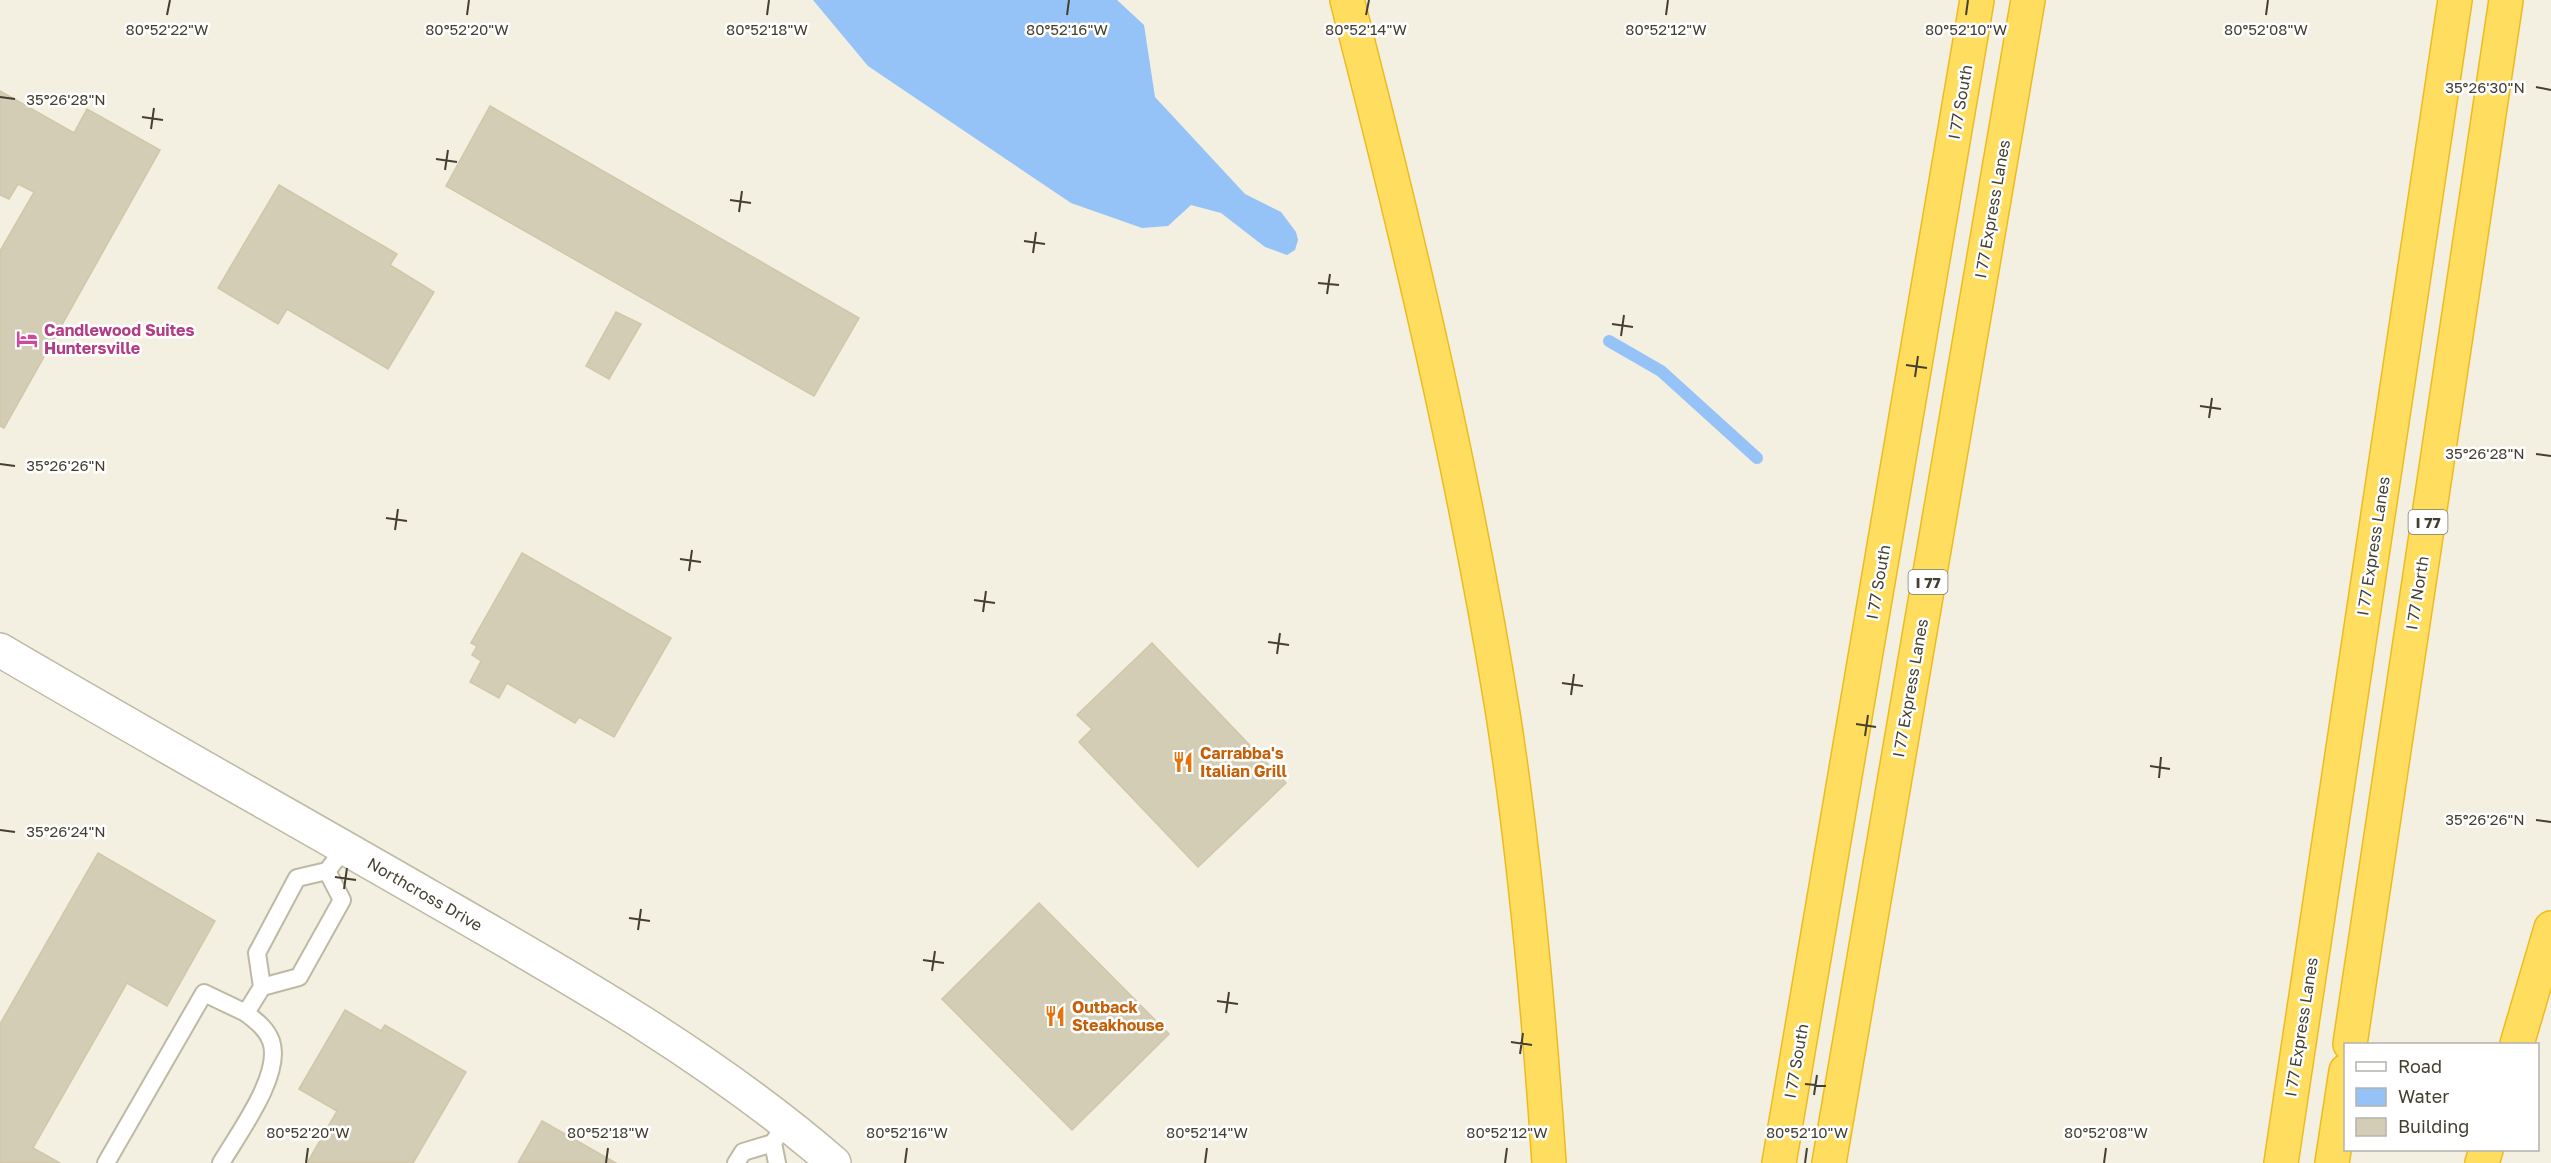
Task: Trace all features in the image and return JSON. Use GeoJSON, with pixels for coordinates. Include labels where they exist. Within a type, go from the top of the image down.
{"type":"FeatureCollection","features":[{"type":"Feature","properties":{"kind":"highway"},"geometry":{"type":"LineString","coordinates":[[1347,0],[1439,371],[1501,705],[1524,879],[1542,1048],[1549,1163]]}},
{"type":"Feature","properties":{"kind":"highway","name":"I 77 South"},"geometry":{"type":"LineString","coordinates":[[1779,1163],[1977,0]]}},
{"type":"Feature","properties":{"kind":"highway","name":"I 77 Express Lanes"},"geometry":{"type":"LineString","coordinates":[[1828,1163],[2028,0]]}},
{"type":"Feature","properties":{"kind":"highway","name":"I 77 Express Lanes"},"geometry":{"type":"LineString","coordinates":[[2281,1163],[2455,0]]}},
{"type":"Feature","properties":{"kind":"highway","name":"I 77 North"},"geometry":{"type":"LineString","coordinates":[[2350,1043],[2506,0]]}},
{"type":"Feature","properties":{"kind":"highway"},"geometry":{"type":"LineString","coordinates":[[2517,1043],[2551,928]]}},
{"type":"Feature","properties":{"kind":"highway"},"geometry":{"type":"LineString","coordinates":[[2332,1163],[2344,1084]]}},
{"type":"Feature","properties":{"kind":"street","name":"Northcross Drive"},"geometry":{"type":"LineString","coordinates":[[0,650],[336,860],[527,952],[711,1068],[779,1132],[834,1163]]}},
{"type":"Feature","properties":{"kind":"lane"},"geometry":{"type":"LineString","coordinates":[[246,1013],[262,987],[257,953],[297,878],[336,860],[342,900],[299,977],[262,987]]}},
{"type":"Feature","properties":{"kind":"lane"},"geometry":{"type":"LineString","coordinates":[[106,1163],[204,993],[246,1013],[263,1026],[271,1041],[273,1060],[266,1085],[221,1163]]}},
{"type":"Feature","properties":{"kind":"lane"},"geometry":{"type":"LineString","coordinates":[[736,1163],[743,1152],[779,1132]]}},
{"type":"Feature","properties":{"kind":"lane"},"geometry":{"type":"LineString","coordinates":[[777,1163],[779,1132]]}},
{"type":"Feature","properties":{"kind":"water"},"geometry":{"type":"Polygon","coordinates":[[[813,0],[1117,0],[1144,25],[1155,97],[1245,194],[1281,212],[1296,232],[1298,240],[1295,250],[1287,255],[1265,247],[1221,213],[1191,205],[1168,226],[1142,228],[1071,203],[868,66],[813,0]]]}},
{"type":"Feature","properties":{"kind":"building","name":"Candlewood Suites Huntersville"},"geometry":{"type":"Polygon","coordinates":[[[0,91],[74,133],[87,109],[160,150],[4,428],[0,426],[0,251],[34,192],[18,184],[9,199],[0,195],[0,91]]]}},
{"type":"Feature","properties":{"kind":"building"},"geometry":{"type":"Polygon","coordinates":[[[490,106],[859,318],[814,396],[446,186],[490,106]]]}},
{"type":"Feature","properties":{"kind":"building"},"geometry":{"type":"Polygon","coordinates":[[[279,185],[397,254],[390,265],[434,292],[388,369],[287,309],[278,324],[218,288],[279,185]]]}},
{"type":"Feature","properties":{"kind":"building"},"geometry":{"type":"Polygon","coordinates":[[[616,312],[641,324],[609,379],[586,366],[616,312]]]}},
{"type":"Feature","properties":{"kind":"building"},"geometry":{"type":"Polygon","coordinates":[[[522,553],[671,638],[614,737],[579,717],[575,723],[507,683],[499,698],[470,682],[481,661],[472,655],[477,646],[471,643],[522,553]]]}},
{"type":"Feature","properties":{"kind":"building","name":"Carrabba's Italian Grill"},"geometry":{"type":"Polygon","coordinates":[[[1152,643],[1286,783],[1198,867],[1079,742],[1092,729],[1077,715],[1152,643]]]}},
{"type":"Feature","properties":{"kind":"building"},"geometry":{"type":"Polygon","coordinates":[[[98,853],[215,921],[167,1006],[127,983],[33,1148],[60,1163],[0,1163],[0,1024],[98,853]]]}},
{"type":"Feature","properties":{"kind":"building","name":"Outback Steakhouse"},"geometry":{"type":"Polygon","coordinates":[[[1039,903],[1169,1034],[1072,1130],[942,999],[1039,903]]]}},
{"type":"Feature","properties":{"kind":"building"},"geometry":{"type":"Polygon","coordinates":[[[345,1010],[381,1031],[385,1025],[466,1072],[413,1163],[307,1163],[337,1111],[299,1089],[345,1010]]]}},
{"type":"Feature","properties":{"kind":"building"},"geometry":{"type":"Polygon","coordinates":[[[542,1121],[616,1163],[518,1163],[542,1121]]]}},
{"type":"Feature","properties":{"kind":"waterway"},"geometry":{"type":"LineString","coordinates":[[1609,341],[1661,371],[1757,458]]}},
{"type":"Feature","properties":{"kind":"place","name":"Candlewood Suites Huntersville"},"geometry":{"type":"Point","coordinates":[27,339]}},
{"type":"Feature","properties":{"kind":"place","name":"Carrabba's Italian Grill"},"geometry":{"type":"Point","coordinates":[1183,762]}},
{"type":"Feature","properties":{"kind":"place","name":"Outback Steakhouse"},"geometry":{"type":"Point","coordinates":[1055,1016]}}]}
